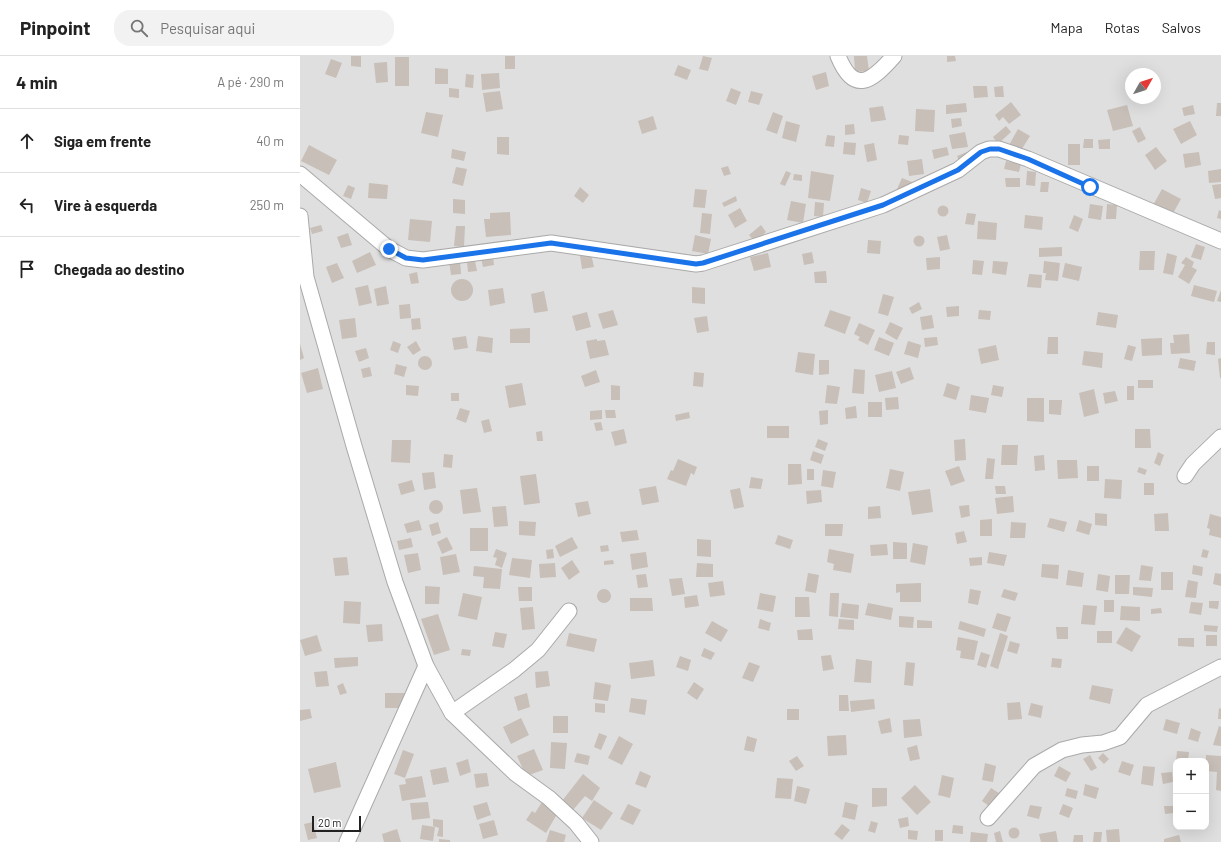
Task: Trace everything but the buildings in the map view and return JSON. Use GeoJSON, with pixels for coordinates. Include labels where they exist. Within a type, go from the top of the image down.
{"type":"FeatureCollection","features":[{"type":"Feature","properties":{"kind":"street"},"geometry":{"type":"LineString","coordinates":[[838,56],[844,71],[860,82],[867,80],[894,56]]}},
{"type":"Feature","properties":{"kind":"street"},"geometry":{"type":"LineString","coordinates":[[300,174],[389,249],[406,258],[423,260],[551,243],[696,264],[703,263],[883,205],[958,170],[981,152],[990,149],[999,149],[1028,159],[1221,241]]}},
{"type":"Feature","properties":{"kind":"street"},"geometry":{"type":"LineString","coordinates":[[300,216],[306,277],[312,299],[395,582],[426,666],[452,713],[516,774],[549,798],[576,823],[591,842]]}},
{"type":"Feature","properties":{"kind":"street"},"geometry":{"type":"LineString","coordinates":[[1185,476],[1196,461],[1221,437]]}},
{"type":"Feature","properties":{"kind":"street"},"geometry":{"type":"LineString","coordinates":[[452,713],[520,665],[538,650],[569,610]]}},
{"type":"Feature","properties":{"kind":"street"},"geometry":{"type":"LineString","coordinates":[[347,842],[426,666]]}},
{"type":"Feature","properties":{"kind":"street"},"geometry":{"type":"LineString","coordinates":[[988,818],[1034,766],[1062,750],[1082,744],[1103,743],[1120,737],[1147,705],[1221,667]]}},
{"type":"Feature","properties":{"kind":"shaded area"},"geometry":{"type":"Polygon","coordinates":[[[300,56],[1221,56],[1221,842],[300,842],[300,56]]]}},
{"type":"Feature","properties":{"kind":"route"},"geometry":{"type":"LineString","coordinates":[[389,249],[406,258],[423,260],[551,243],[696,264],[703,263],[883,205],[912,193],[958,170],[981,152],[990,149],[999,149],[1028,159],[1090,187]]}}]}
